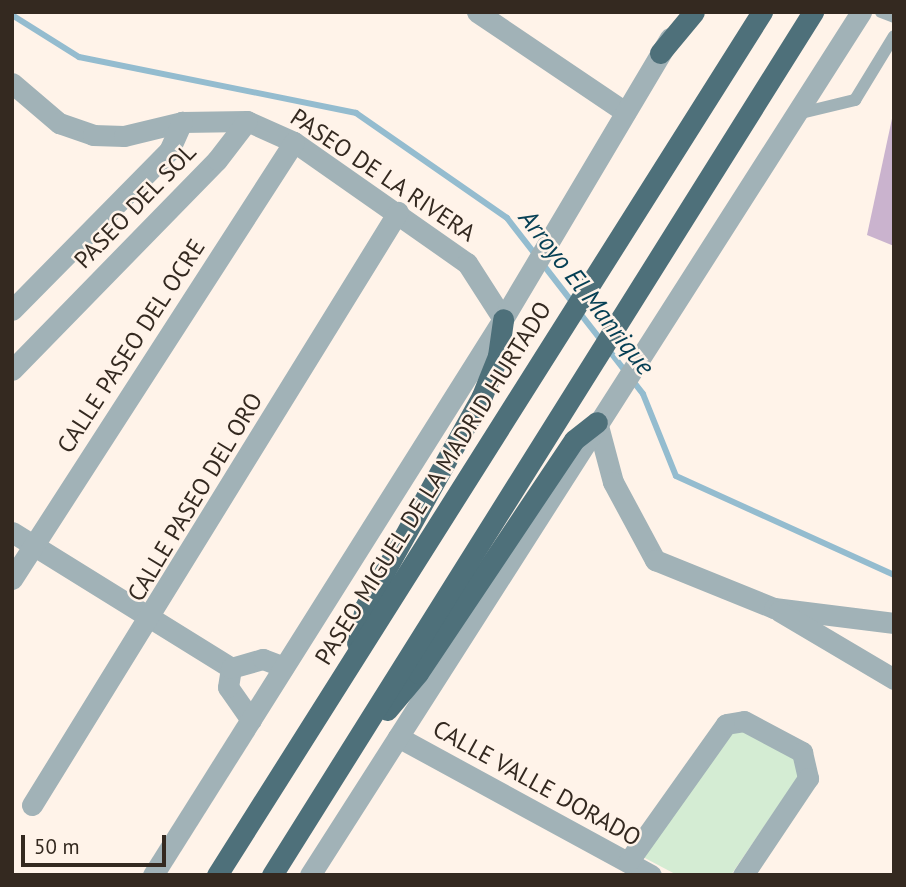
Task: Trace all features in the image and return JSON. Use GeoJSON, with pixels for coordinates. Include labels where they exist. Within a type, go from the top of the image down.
{"type":"FeatureCollection","features":[{"type":"Feature","properties":{"kind":"highway"},"geometry":{"type":"LineString","coordinates":[[660,53],[694,12]]}},
{"type":"Feature","properties":{"kind":"highway","name":"PASEO MIGUEL DE LA MADRID HURTADO"},"geometry":{"type":"LineString","coordinates":[[217,875],[762,12]]}},
{"type":"Feature","properties":{"kind":"highway"},"geometry":{"type":"LineString","coordinates":[[272,875],[813,12]]}},
{"type":"Feature","properties":{"kind":"highway"},"geometry":{"type":"LineString","coordinates":[[353,659],[365,607],[482,396],[498,356],[503,319]]}},
{"type":"Feature","properties":{"kind":"highway"},"geometry":{"type":"LineString","coordinates":[[340,764],[418,673],[573,440],[597,422]]}},
{"type":"Feature","properties":{"kind":"street"},"geometry":{"type":"LineString","coordinates":[[477,12],[625,112]]}},
{"type":"Feature","properties":{"kind":"street"},"geometry":{"type":"LineString","coordinates":[[153,875],[503,319],[686,12]]}},
{"type":"Feature","properties":{"kind":"street"},"geometry":{"type":"LineString","coordinates":[[310,875],[616,389],[861,12]]}},
{"type":"Feature","properties":{"kind":"street","name":"PASEO DEL SOL"},"geometry":{"type":"LineString","coordinates":[[12,83],[59,123],[93,135],[124,136],[182,122],[247,121]]}},
{"type":"Feature","properties":{"kind":"street","name":"PASEO DEL SOL"},"geometry":{"type":"LineString","coordinates":[[12,370],[216,160],[247,121]]}},
{"type":"Feature","properties":{"kind":"street","name":"PASEO DE LA RIVERA"},"geometry":{"type":"LineString","coordinates":[[247,121],[294,142],[467,262],[503,319]]}},
{"type":"Feature","properties":{"kind":"street","name":"PASEO DEL SOL"},"geometry":{"type":"LineString","coordinates":[[12,310],[163,158],[182,122]]}},
{"type":"Feature","properties":{"kind":"street","name":"CALLE PASEO DEL OCRE"},"geometry":{"type":"LineString","coordinates":[[12,579],[294,142]]}},
{"type":"Feature","properties":{"kind":"street","name":"CALLE PASEO DEL ORO"},"geometry":{"type":"LineString","coordinates":[[32,806],[152,618],[398,212]]}},
{"type":"Feature","properties":{"kind":"street"},"geometry":{"type":"LineString","coordinates":[[597,422],[613,482],[655,560],[774,608],[894,679]]}},
{"type":"Feature","properties":{"kind":"street"},"geometry":{"type":"LineString","coordinates":[[12,532],[231,668]]}},
{"type":"Feature","properties":{"kind":"street"},"geometry":{"type":"LineString","coordinates":[[774,608],[894,623]]}},
{"type":"Feature","properties":{"kind":"street"},"geometry":{"type":"LineString","coordinates":[[231,668],[256,659],[284,667]]}},
{"type":"Feature","properties":{"kind":"street"},"geometry":{"type":"LineString","coordinates":[[231,668],[228,687],[251,720]]}},
{"type":"Feature","properties":{"kind":"street"},"geometry":{"type":"LineString","coordinates":[[628,862],[726,724],[744,721],[802,752],[808,778],[743,875]]}},
{"type":"Feature","properties":{"kind":"street","name":"CALLE VALLE DORADO"},"geometry":{"type":"LineString","coordinates":[[398,737],[651,875]]}},
{"type":"Feature","properties":{"kind":"lane"},"geometry":{"type":"LineString","coordinates":[[881,12],[894,17]]}},
{"type":"Feature","properties":{"kind":"lane"},"geometry":{"type":"LineString","coordinates":[[796,114],[855,100],[894,36]]}},
{"type":"Feature","properties":{"kind":"green space"},"geometry":{"type":"Polygon","coordinates":[[[748,729],[795,755],[799,775],[731,875],[677,875],[643,857],[729,732],[748,729]]]}},
{"type":"Feature","properties":{"kind":"building"},"geometry":{"type":"Polygon","coordinates":[[[894,114],[894,246],[867,235],[894,114]]]}},
{"type":"Feature","properties":{"kind":"waterway","name":"Arroyo El Manrique"},"geometry":{"type":"LineString","coordinates":[[12,15],[79,57],[356,113],[507,218],[573,303]]}},
{"type":"Feature","properties":{"kind":"waterway","name":"Arroyo El Manrique"},"geometry":{"type":"LineString","coordinates":[[579,312],[643,394],[676,476],[894,575]]}}]}
